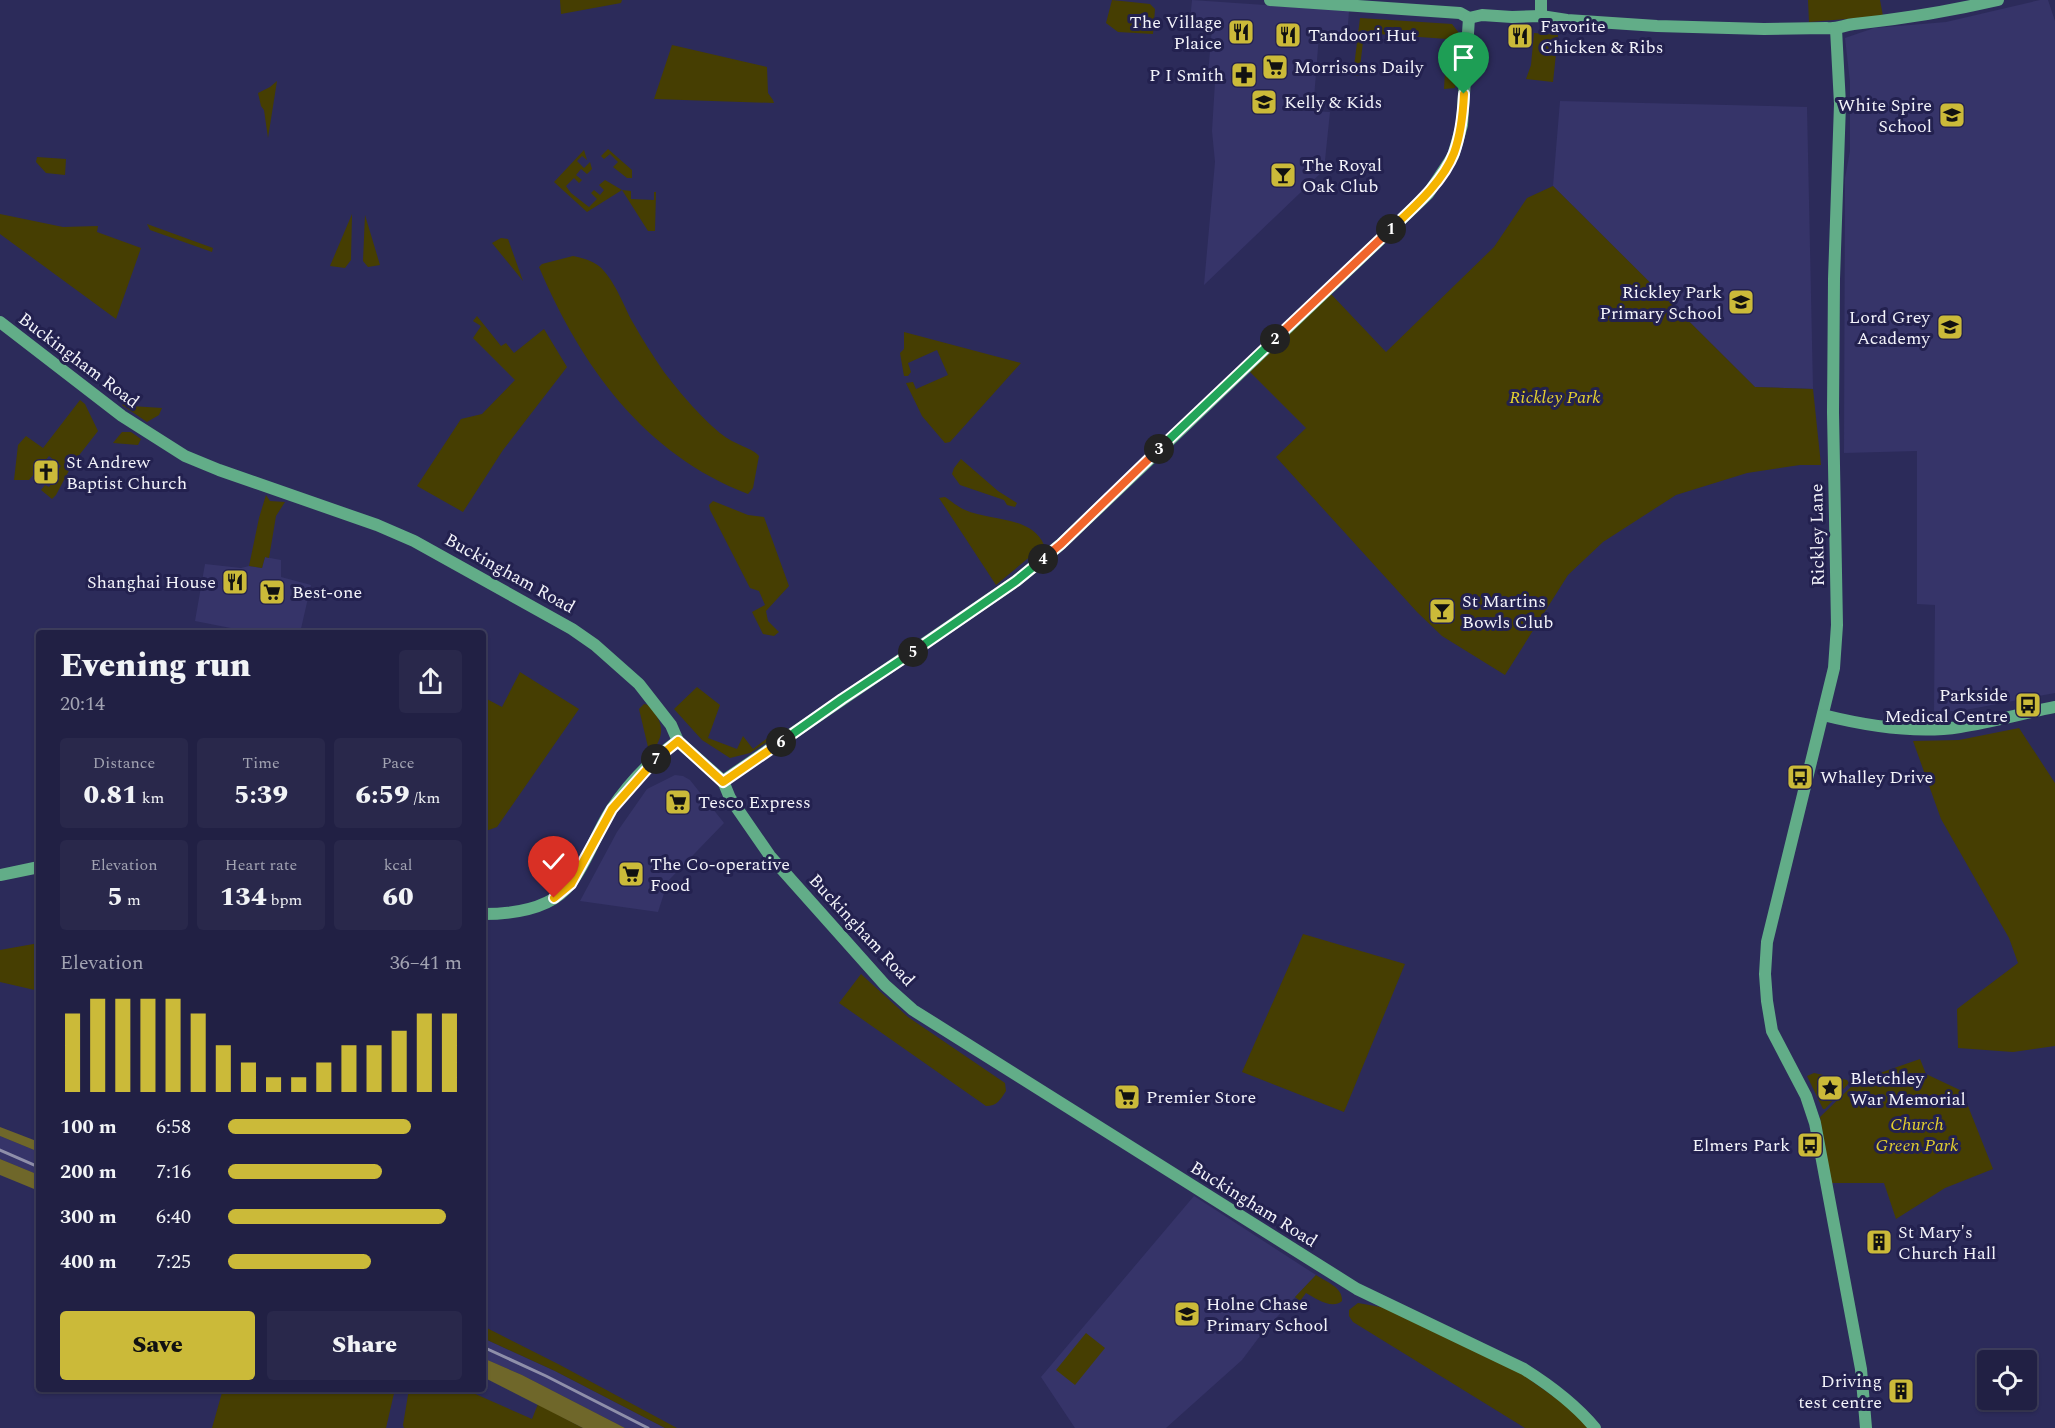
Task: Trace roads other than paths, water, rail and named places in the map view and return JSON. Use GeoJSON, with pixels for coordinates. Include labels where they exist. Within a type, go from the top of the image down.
{"type":"FeatureCollection","features":[{"type":"Feature","properties":{"kind":"street"},"geometry":{"type":"LineString","coordinates":[[1270,0],[1460,13],[1469,18],[1482,15],[1541,16],[1657,26],[1764,29],[1836,29],[1998,0]]}},
{"type":"Feature","properties":{"kind":"street"},"geometry":{"type":"LineString","coordinates":[[1541,0],[1541,16]]}},
{"type":"Feature","properties":{"kind":"street"},"geometry":{"type":"LineString","coordinates":[[723,782],[1016,581],[1061,544],[1428,194],[1453,156],[1462,125],[1469,18]]}},
{"type":"Feature","properties":{"kind":"street","name":"Rickley Lane"},"geometry":{"type":"LineString","coordinates":[[1836,29],[1840,104],[1835,210],[1833,401],[1837,625],[1834,668],[1767,942],[1765,974],[1772,1031],[1806,1096],[1815,1124],[1861,1369],[1866,1428]]}},
{"type":"Feature","properties":{"kind":"street","name":"Buckingham Road"},"geometry":{"type":"LineString","coordinates":[[0,322],[122,416],[185,456],[399,533],[461,565],[572,629],[595,645],[639,684],[671,725],[678,741],[723,782],[730,798],[770,856],[885,985],[913,1010],[1357,1288],[1524,1369],[1550,1386],[1596,1428]]}},
{"type":"Feature","properties":{"kind":"street"},"geometry":{"type":"LineString","coordinates":[[1823,715],[1890,727],[1919,729],[1960,727],[2055,707]]}},
{"type":"Feature","properties":{"kind":"street"},"geometry":{"type":"LineString","coordinates":[[486,914],[502,914],[538,906],[554,898],[571,884],[612,809],[654,760],[678,741]]}},
{"type":"Feature","properties":{"kind":"street"},"geometry":{"type":"LineString","coordinates":[[0,875],[36,868]]}},
{"type":"Feature","properties":{"kind":"railway"},"geometry":{"type":"LineString","coordinates":[[0,1150],[36,1166]]}},
{"type":"Feature","properties":{"kind":"railway"},"geometry":{"type":"LineString","coordinates":[[486,1348],[648,1428]]}},
{"type":"Feature","properties":{"kind":"place","name":"The Village Plaice"},"geometry":{"type":"Point","coordinates":[1241,32]}},
{"type":"Feature","properties":{"kind":"place","name":"Tandoori Hut"},"geometry":{"type":"Point","coordinates":[1288,35]}},
{"type":"Feature","properties":{"kind":"place","name":"Favorite Chicken & Ribs"},"geometry":{"type":"Point","coordinates":[1520,36]}},
{"type":"Feature","properties":{"kind":"place","name":"Morrisons Daily"},"geometry":{"type":"Point","coordinates":[1275,67]}},
{"type":"Feature","properties":{"kind":"place","name":"P I Smith"},"geometry":{"type":"Point","coordinates":[1244,75]}},
{"type":"Feature","properties":{"kind":"place","name":"Kelly & Kids"},"geometry":{"type":"Point","coordinates":[1264,102]}},
{"type":"Feature","properties":{"kind":"place","name":"White Spire School"},"geometry":{"type":"Point","coordinates":[1952,115]}},
{"type":"Feature","properties":{"kind":"place","name":"The Royal Oak Club"},"geometry":{"type":"Point","coordinates":[1283,175]}},
{"type":"Feature","properties":{"kind":"place","name":"Rickley Park Primary School"},"geometry":{"type":"Point","coordinates":[1741,302]}},
{"type":"Feature","properties":{"kind":"place","name":"Lord Grey Academy"},"geometry":{"type":"Point","coordinates":[1950,327]}},
{"type":"Feature","properties":{"kind":"place","name":"St Andrew Baptist Church"},"geometry":{"type":"Point","coordinates":[46,472]}},
{"type":"Feature","properties":{"kind":"place","name":"Shanghai House"},"geometry":{"type":"Point","coordinates":[235,582]}},
{"type":"Feature","properties":{"kind":"place","name":"Best-one"},"geometry":{"type":"Point","coordinates":[272,592]}},
{"type":"Feature","properties":{"kind":"place","name":"St Martins Bowls Club"},"geometry":{"type":"Point","coordinates":[1442,611]}},
{"type":"Feature","properties":{"kind":"place","name":"Parkside Medical Centre"},"geometry":{"type":"Point","coordinates":[2028,705]}},
{"type":"Feature","properties":{"kind":"place","name":"Whalley Drive"},"geometry":{"type":"Point","coordinates":[1800,777]}},
{"type":"Feature","properties":{"kind":"place","name":"Tesco Express"},"geometry":{"type":"Point","coordinates":[678,802]}},
{"type":"Feature","properties":{"kind":"place","name":"The Co-operative Food"},"geometry":{"type":"Point","coordinates":[631,874]}},
{"type":"Feature","properties":{"kind":"place","name":"Bletchley War Memorial"},"geometry":{"type":"Point","coordinates":[1830,1088]}},
{"type":"Feature","properties":{"kind":"place","name":"Premier Store"},"geometry":{"type":"Point","coordinates":[1127,1097]}},
{"type":"Feature","properties":{"kind":"place","name":"Elmers Park"},"geometry":{"type":"Point","coordinates":[1810,1145]}},
{"type":"Feature","properties":{"kind":"place","name":"St Mary's Church Hall"},"geometry":{"type":"Point","coordinates":[1879,1242]}},
{"type":"Feature","properties":{"kind":"place","name":"Holne Chase Primary School"},"geometry":{"type":"Point","coordinates":[1187,1314]}},
{"type":"Feature","properties":{"kind":"place","name":"Driving test centre"},"geometry":{"type":"Point","coordinates":[1901,1391]}},
{"type":"Feature","properties":{"kind":"park label","name":"Rickley Park"},"geometry":{"type":"Point","coordinates":[1555,397]}},
{"type":"Feature","properties":{"kind":"park label","name":"Church Green Park"},"geometry":{"type":"Point","coordinates":[1917,1134]}}]}
